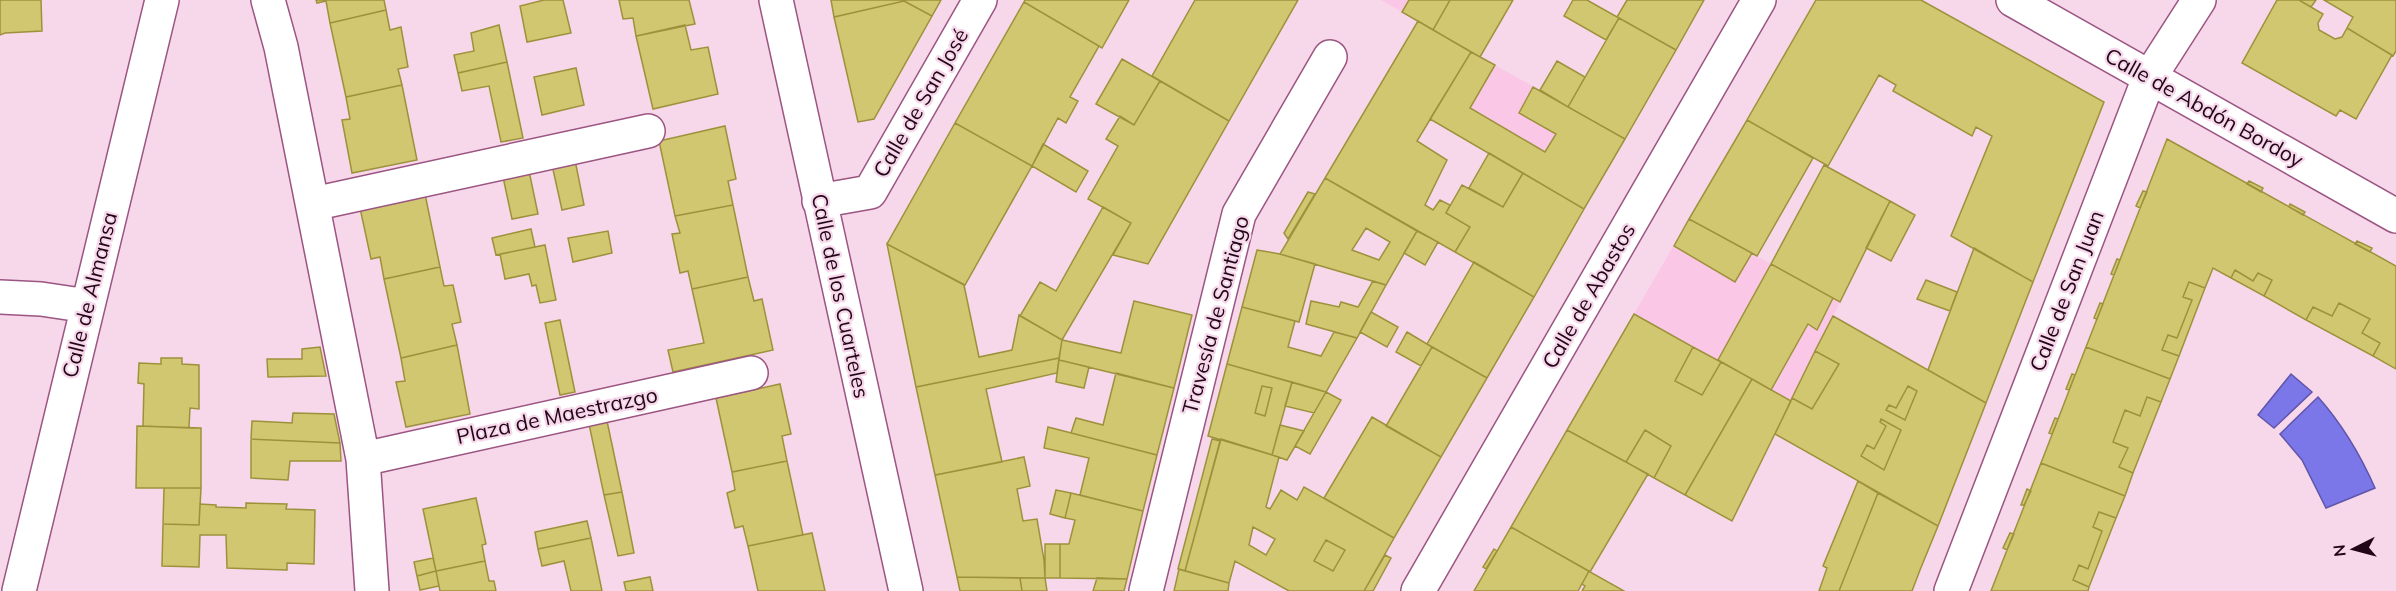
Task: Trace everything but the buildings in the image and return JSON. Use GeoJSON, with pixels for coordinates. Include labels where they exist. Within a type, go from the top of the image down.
{"type":"FeatureCollection","features":[{"type":"Feature","properties":{"kind":"street","name":"Calle de Almansa"},"geometry":{"type":"LineString","coordinates":[[19,591],[162,0]]}},
{"type":"Feature","properties":{"kind":"street"},"geometry":{"type":"LineString","coordinates":[[268,0],[313,204],[363,459],[372,591]]}},
{"type":"Feature","properties":{"kind":"street","name":"Calle de los Cuarteles"},"geometry":{"type":"LineString","coordinates":[[776,0],[906,591]]}},
{"type":"Feature","properties":{"kind":"street","name":"Calle de San José"},"geometry":{"type":"LineString","coordinates":[[819,201],[870,192],[980,0]]}},
{"type":"Feature","properties":{"kind":"street","name":"Calle de Abastos"},"geometry":{"type":"LineString","coordinates":[[1418,591],[1759,0]]}},
{"type":"Feature","properties":{"kind":"street","name":"Calle de Abdón Bordoy"},"geometry":{"type":"LineString","coordinates":[[2013,0],[2396,216]]}},
{"type":"Feature","properties":{"kind":"street","name":"Calle de San Juan"},"geometry":{"type":"LineString","coordinates":[[1951,591],[2149,78],[2199,0]]}},
{"type":"Feature","properties":{"kind":"street","name":"Travesía de Santiago"},"geometry":{"type":"LineString","coordinates":[[1146,591],[1239,214],[1330,57]]}},
{"type":"Feature","properties":{"kind":"street"},"geometry":{"type":"LineString","coordinates":[[313,204],[648,131]]}},
{"type":"Feature","properties":{"kind":"street"},"geometry":{"type":"LineString","coordinates":[[0,297],[41,299],[88,306]]}},
{"type":"Feature","properties":{"kind":"street","name":"Plaza de Maestrazgo"},"geometry":{"type":"LineString","coordinates":[[363,459],[751,373]]}},
{"type":"Feature","properties":{"kind":"shaded area"},"geometry":{"type":"Polygon","coordinates":[[[1381,0],[1450,0],[1433,30],[1381,0]]]}},
{"type":"Feature","properties":{"kind":"shaded area"},"geometry":{"type":"Polygon","coordinates":[[[1471,52],[1625,139],[1523,173],[1430,119],[1471,52]]]}},
{"type":"Feature","properties":{"kind":"shaded area"},"geometry":{"type":"Polygon","coordinates":[[[1689,219],[1840,302],[1791,401],[1634,314],[1689,219]]]}},
{"type":"Feature","properties":{"kind":"shaded area"},"geometry":{"type":"Polygon","coordinates":[[[2291,374],[2312,392],[2274,428],[2258,415],[2291,374]]]}},
{"type":"Feature","properties":{"kind":"shaded area"},"geometry":{"type":"Polygon","coordinates":[[[2318,397],[2350,440],[2375,488],[2326,508],[2302,460],[2280,434],[2318,397]]]}}]}
